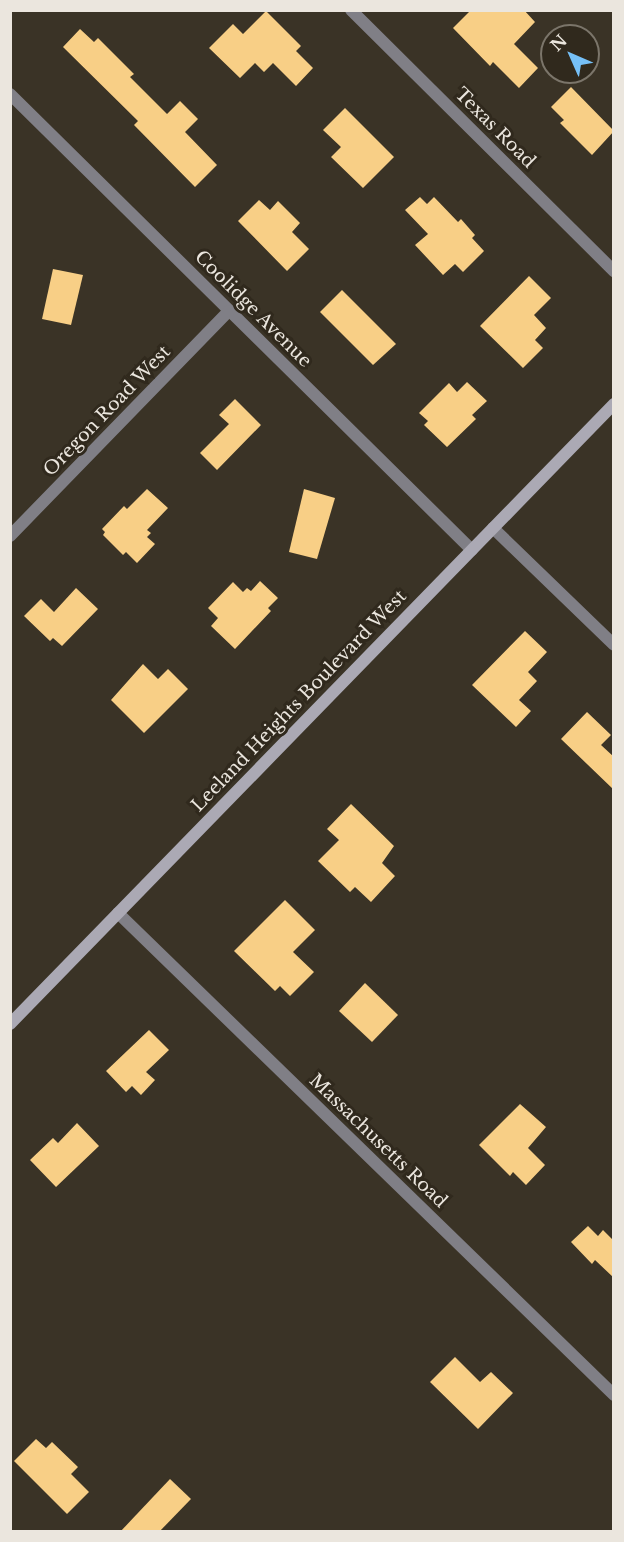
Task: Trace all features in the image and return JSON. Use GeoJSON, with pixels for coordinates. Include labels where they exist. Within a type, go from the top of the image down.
{"type":"FeatureCollection","features":[{"type":"Feature","properties":{"kind":"main road","name":"Leeland Heights Boulevard West"},"geometry":{"type":"LineString","coordinates":[[10,1024],[614,404]]}},
{"type":"Feature","properties":{"kind":"street","name":"Texas Road"},"geometry":{"type":"LineString","coordinates":[[351,10],[614,272]]}},
{"type":"Feature","properties":{"kind":"street","name":"Coolidge Avenue"},"geometry":{"type":"LineString","coordinates":[[10,93],[472,550]]}},
{"type":"Feature","properties":{"kind":"street","name":"Oregon Road West"},"geometry":{"type":"LineString","coordinates":[[10,536],[229,311]]}},
{"type":"Feature","properties":{"kind":"street"},"geometry":{"type":"LineString","coordinates":[[493,528],[614,645]]}},
{"type":"Feature","properties":{"kind":"street","name":"Massachusetts Road"},"geometry":{"type":"LineString","coordinates":[[118,913],[614,1395]]}},
{"type":"Feature","properties":{"kind":"building"},"geometry":{"type":"Polygon","coordinates":[[[471,10],[524,10],[535,22],[514,44],[538,68],[519,88],[493,62],[490,66],[453,28],[471,10]]]}},
{"type":"Feature","properties":{"kind":"building"},"geometry":{"type":"Polygon","coordinates":[[[266,11],[301,46],[296,51],[313,68],[296,86],[273,63],[264,72],[255,63],[240,78],[209,48],[233,24],[243,34],[266,11]]]}},
{"type":"Feature","properties":{"kind":"building"},"geometry":{"type":"Polygon","coordinates":[[[80,29],[94,42],[98,38],[134,74],[130,77],[167,114],[180,101],[198,119],[185,132],[217,165],[195,187],[134,125],[138,121],[63,47],[80,29]]]}},
{"type":"Feature","properties":{"kind":"building"},"geometry":{"type":"Polygon","coordinates":[[[571,87],[614,131],[592,155],[560,123],[564,120],[551,107],[571,87]]]}},
{"type":"Feature","properties":{"kind":"building"},"geometry":{"type":"Polygon","coordinates":[[[345,108],[394,157],[363,188],[331,157],[341,147],[323,130],[345,108]]]}},
{"type":"Feature","properties":{"kind":"building"},"geometry":{"type":"Polygon","coordinates":[[[420,197],[427,204],[434,197],[458,222],[461,219],[475,235],[472,238],[484,251],[463,272],[455,264],[443,275],[415,245],[428,234],[405,210],[420,197]]]}},
{"type":"Feature","properties":{"kind":"building"},"geometry":{"type":"Polygon","coordinates":[[[259,200],[270,210],[278,201],[300,223],[292,232],[309,249],[287,271],[238,221],[259,200]]]}},
{"type":"Feature","properties":{"kind":"building"},"geometry":{"type":"Polygon","coordinates":[[[53,269],[83,275],[71,325],[42,319],[53,269]]]}},
{"type":"Feature","properties":{"kind":"building"},"geometry":{"type":"Polygon","coordinates":[[[529,276],[551,298],[534,315],[546,328],[535,340],[543,348],[523,368],[480,326],[529,276]]]}},
{"type":"Feature","properties":{"kind":"building"},"geometry":{"type":"Polygon","coordinates":[[[342,290],[396,344],[373,365],[320,312],[342,290]]]}},
{"type":"Feature","properties":{"kind":"building"},"geometry":{"type":"Polygon","coordinates":[[[467,382],[487,401],[472,415],[476,419],[447,447],[424,425],[428,421],[419,413],[449,383],[457,392],[467,382]]]}},
{"type":"Feature","properties":{"kind":"building"},"geometry":{"type":"Polygon","coordinates":[[[235,399],[261,425],[217,470],[200,453],[229,424],[219,415],[235,399]]]}},
{"type":"Feature","properties":{"kind":"building"},"geometry":{"type":"Polygon","coordinates":[[[147,489],[168,508],[147,530],[151,533],[147,537],[155,544],[137,563],[126,552],[123,555],[103,535],[105,532],[102,529],[124,506],[127,509],[147,489]]]}},
{"type":"Feature","properties":{"kind":"building"},"geometry":{"type":"Polygon","coordinates":[[[304,489],[335,498],[317,559],[289,552],[304,489]]]}},
{"type":"Feature","properties":{"kind":"building"},"geometry":{"type":"Polygon","coordinates":[[[260,581],[278,598],[268,608],[271,611],[235,649],[211,626],[218,618],[208,608],[233,582],[243,592],[247,588],[251,591],[260,581]]]}},
{"type":"Feature","properties":{"kind":"building"},"geometry":{"type":"Polygon","coordinates":[[[76,588],[98,609],[62,646],[53,638],[50,641],[24,616],[41,599],[54,612],[76,588]]]}},
{"type":"Feature","properties":{"kind":"building"},"geometry":{"type":"Polygon","coordinates":[[[525,631],[547,652],[528,672],[537,681],[519,700],[531,711],[516,727],[472,685],[525,631]]]}},
{"type":"Feature","properties":{"kind":"building"},"geometry":{"type":"Polygon","coordinates":[[[143,664],[158,679],[168,669],[188,689],[144,733],[111,700],[143,664]]]}},
{"type":"Feature","properties":{"kind":"building"},"geometry":{"type":"Polygon","coordinates":[[[587,712],[611,735],[601,745],[614,757],[614,790],[561,739],[587,712]]]}},
{"type":"Feature","properties":{"kind":"building"},"geometry":{"type":"Polygon","coordinates":[[[351,804],[394,846],[382,863],[395,876],[371,902],[355,887],[350,892],[318,861],[339,840],[327,829],[351,804]]]}},
{"type":"Feature","properties":{"kind":"building"},"geometry":{"type":"Polygon","coordinates":[[[285,900],[315,930],[293,952],[314,972],[290,996],[280,986],[275,991],[234,951],[285,900]]]}},
{"type":"Feature","properties":{"kind":"building"},"geometry":{"type":"Polygon","coordinates":[[[365,983],[398,1015],[372,1042],[339,1011],[365,983]]]}},
{"type":"Feature","properties":{"kind":"building"},"geometry":{"type":"Polygon","coordinates":[[[149,1030],[169,1050],[146,1072],[155,1080],[141,1095],[132,1086],[126,1092],[106,1071],[149,1030]]]}},
{"type":"Feature","properties":{"kind":"building"},"geometry":{"type":"Polygon","coordinates":[[[520,1104],[546,1127],[528,1148],[545,1165],[526,1185],[513,1172],[510,1176],[479,1145],[520,1104]]]}},
{"type":"Feature","properties":{"kind":"building"},"geometry":{"type":"Polygon","coordinates":[[[77,1123],[99,1146],[56,1187],[30,1160],[53,1138],[58,1143],[77,1123]]]}},
{"type":"Feature","properties":{"kind":"building"},"geometry":{"type":"Polygon","coordinates":[[[588,1226],[598,1236],[603,1230],[614,1241],[614,1278],[595,1260],[592,1264],[571,1242],[588,1226]]]}},
{"type":"Feature","properties":{"kind":"building"},"geometry":{"type":"Polygon","coordinates":[[[455,1357],[480,1382],[491,1372],[513,1393],[478,1429],[430,1382],[455,1357]]]}},
{"type":"Feature","properties":{"kind":"building"},"geometry":{"type":"Polygon","coordinates":[[[36,1439],[46,1448],[52,1442],[78,1467],[71,1474],[89,1492],[67,1514],[14,1461],[36,1439]]]}},
{"type":"Feature","properties":{"kind":"building"},"geometry":{"type":"Polygon","coordinates":[[[170,1479],[191,1499],[159,1532],[120,1532],[170,1479]]]}}]}
